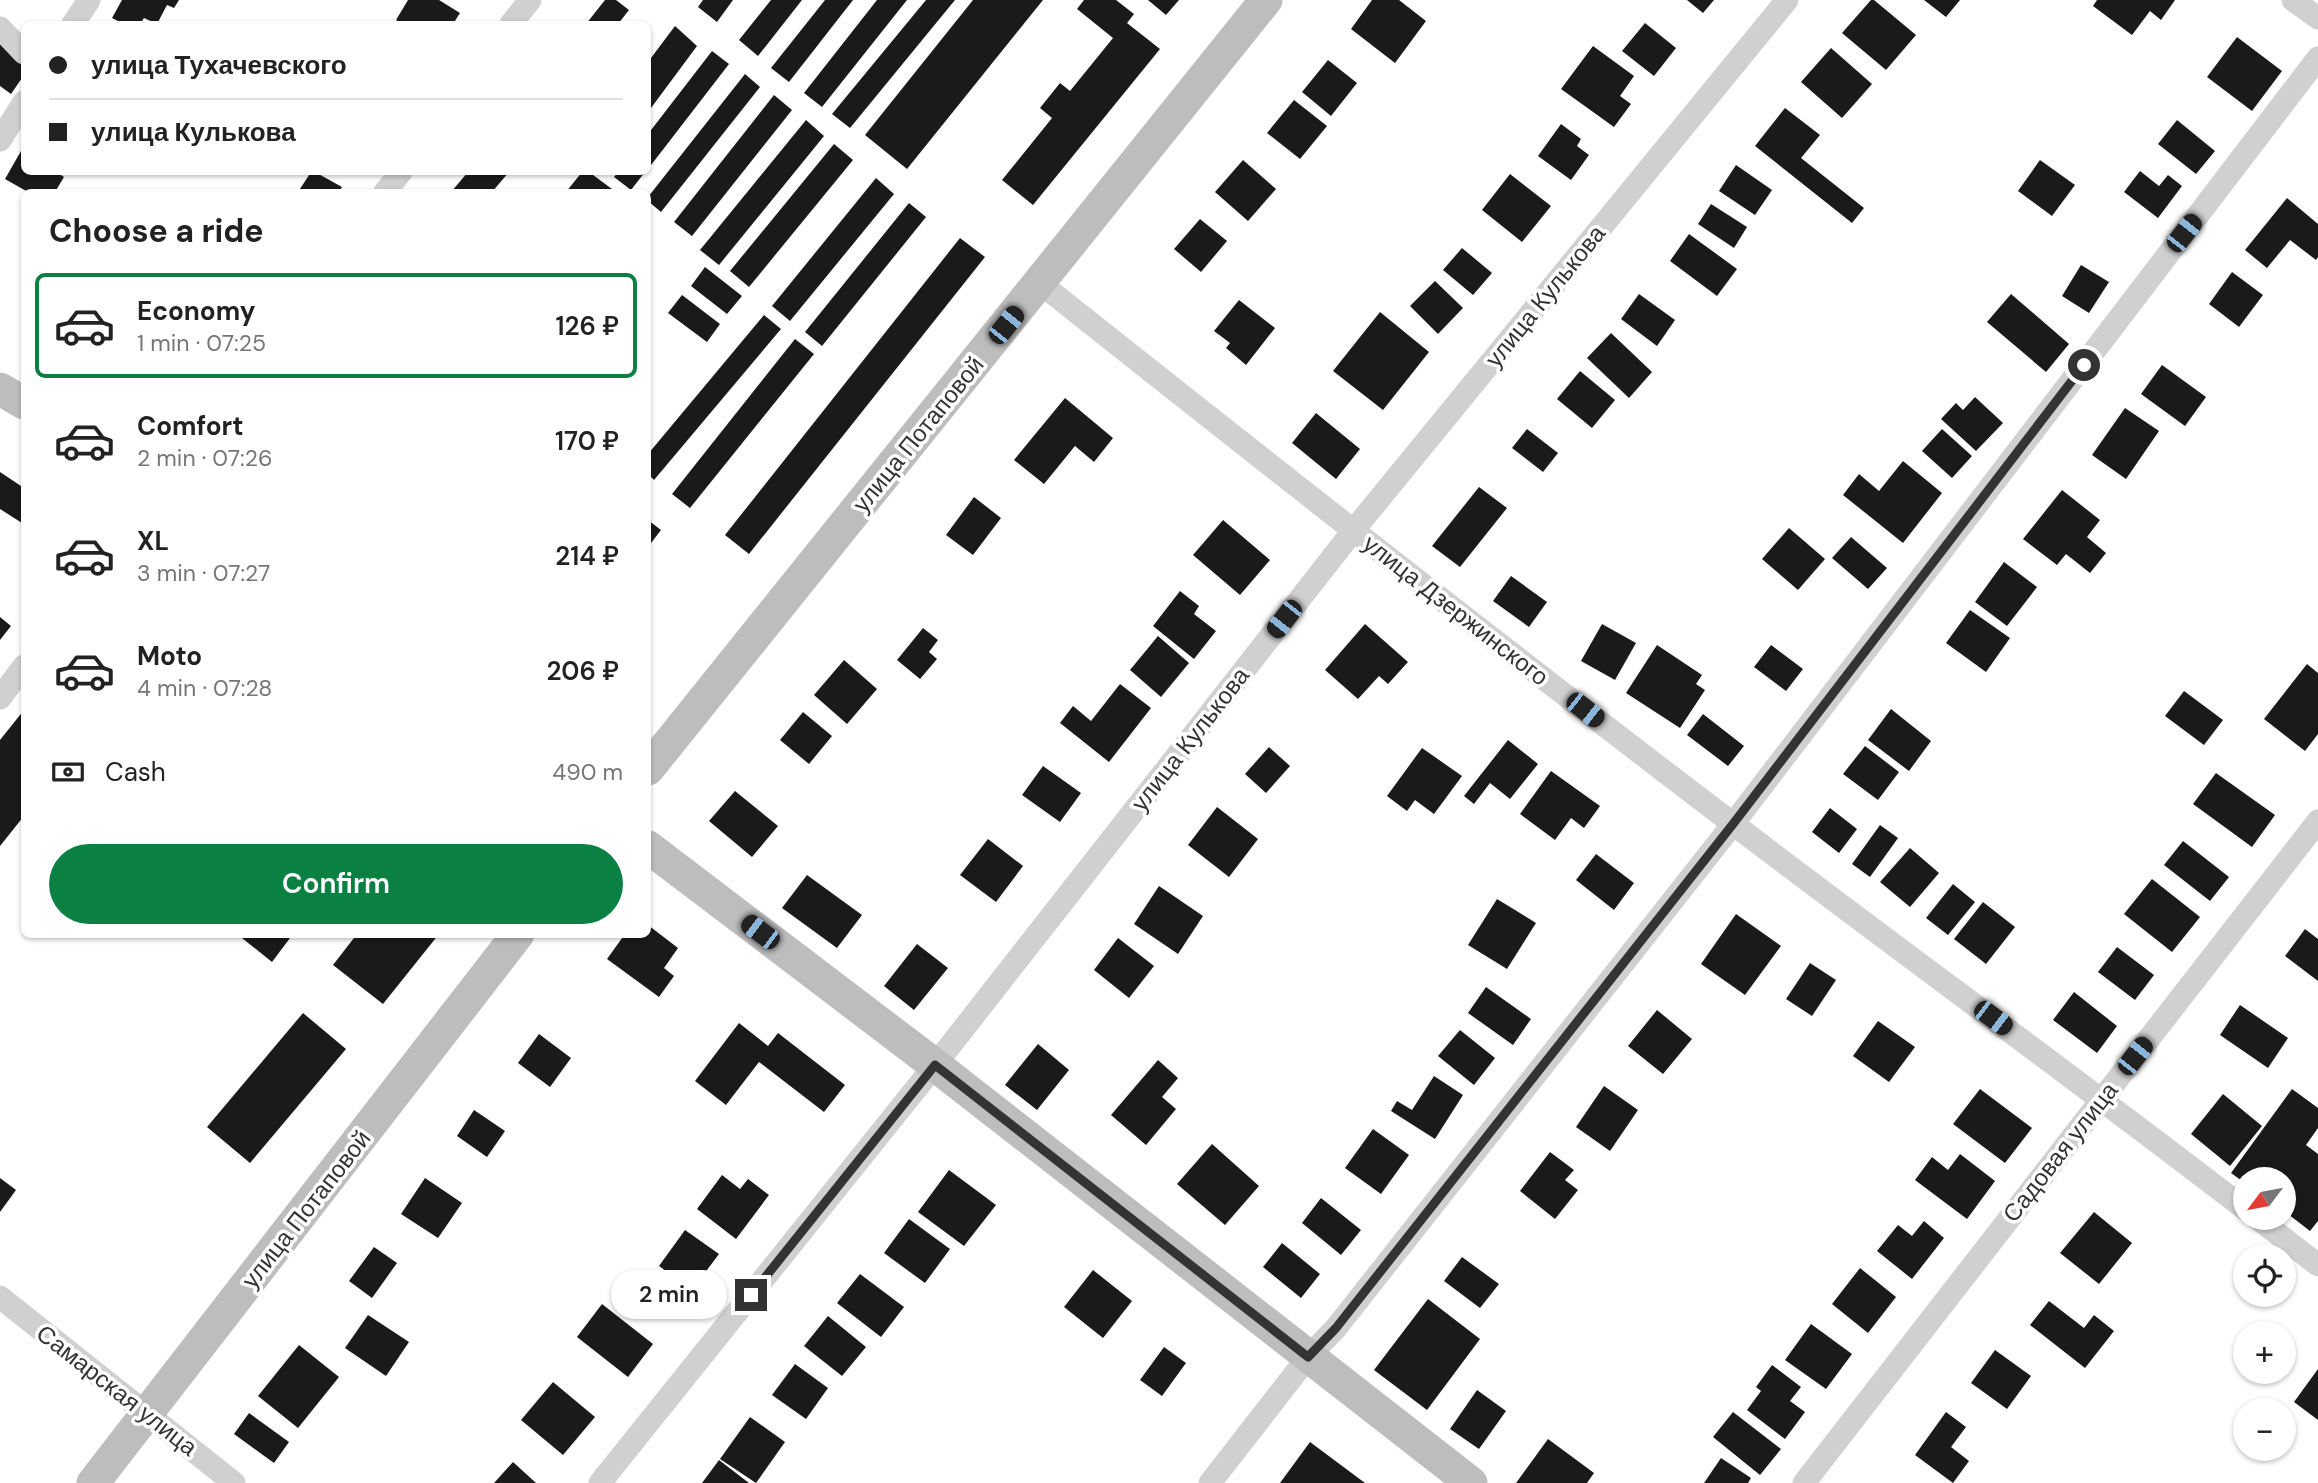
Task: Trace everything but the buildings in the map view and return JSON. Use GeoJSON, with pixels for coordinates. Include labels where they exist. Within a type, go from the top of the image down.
{"type":"FeatureCollection","features":[{"type":"Feature","properties":{"kind":"main road","name":"улица Потаповой"},"geometry":{"type":"LineString","coordinates":[[651,765],[1266,0]]}},
{"type":"Feature","properties":{"kind":"main road"},"geometry":{"type":"LineString","coordinates":[[0,389],[21,401]]}},
{"type":"Feature","properties":{"kind":"main road"},"geometry":{"type":"LineString","coordinates":[[651,849],[935,1065],[1471,1483]]}},
{"type":"Feature","properties":{"kind":"main road","name":"улица Потаповой"},"geometry":{"type":"LineString","coordinates":[[93,1483],[515,938]]}},
{"type":"Feature","properties":{"kind":"street"},"geometry":{"type":"LineString","coordinates":[[75,21],[89,0]]}},
{"type":"Feature","properties":{"kind":"street"},"geometry":{"type":"LineString","coordinates":[[513,21],[530,0]]}},
{"type":"Feature","properties":{"kind":"street","name":"улица Кулькова"},"geometry":{"type":"LineString","coordinates":[[600,1483],[935,1065],[1353,531],[1787,0]]}},
{"type":"Feature","properties":{"kind":"street"},"geometry":{"type":"LineString","coordinates":[[2293,0],[2318,18]]}},
{"type":"Feature","properties":{"kind":"street"},"geometry":{"type":"LineString","coordinates":[[0,28],[21,51]]}},
{"type":"Feature","properties":{"kind":"street"},"geometry":{"type":"LineString","coordinates":[[1210,1483],[1308,1357],[1336,1328],[1733,824],[2318,58]]}},
{"type":"Feature","properties":{"kind":"street"},"geometry":{"type":"LineString","coordinates":[[0,140],[21,107]]}},
{"type":"Feature","properties":{"kind":"street"},"geometry":{"type":"LineString","coordinates":[[387,189],[399,175]]}},
{"type":"Feature","properties":{"kind":"street","name":"улица Дзержинского"},"geometry":{"type":"LineString","coordinates":[[1040,283],[1353,531],[1733,824],[2233,1200]]}},
{"type":"Feature","properties":{"kind":"street"},"geometry":{"type":"LineString","coordinates":[[0,698],[21,670]]}},
{"type":"Feature","properties":{"kind":"street","name":"Садовая улица"},"geometry":{"type":"LineString","coordinates":[[1804,1483],[2318,821]]}},
{"type":"Feature","properties":{"kind":"street"},"geometry":{"type":"LineString","coordinates":[[2272,1230],[2318,1265]]}},
{"type":"Feature","properties":{"kind":"street","name":"Самарская улица"},"geometry":{"type":"LineString","coordinates":[[0,1297],[234,1483]]}},
{"type":"Feature","properties":{"kind":"route"},"geometry":{"type":"LineString","coordinates":[[751,1295],[935,1065],[1308,1357],[1336,1328],[1733,824],[2084,365]]}}]}
